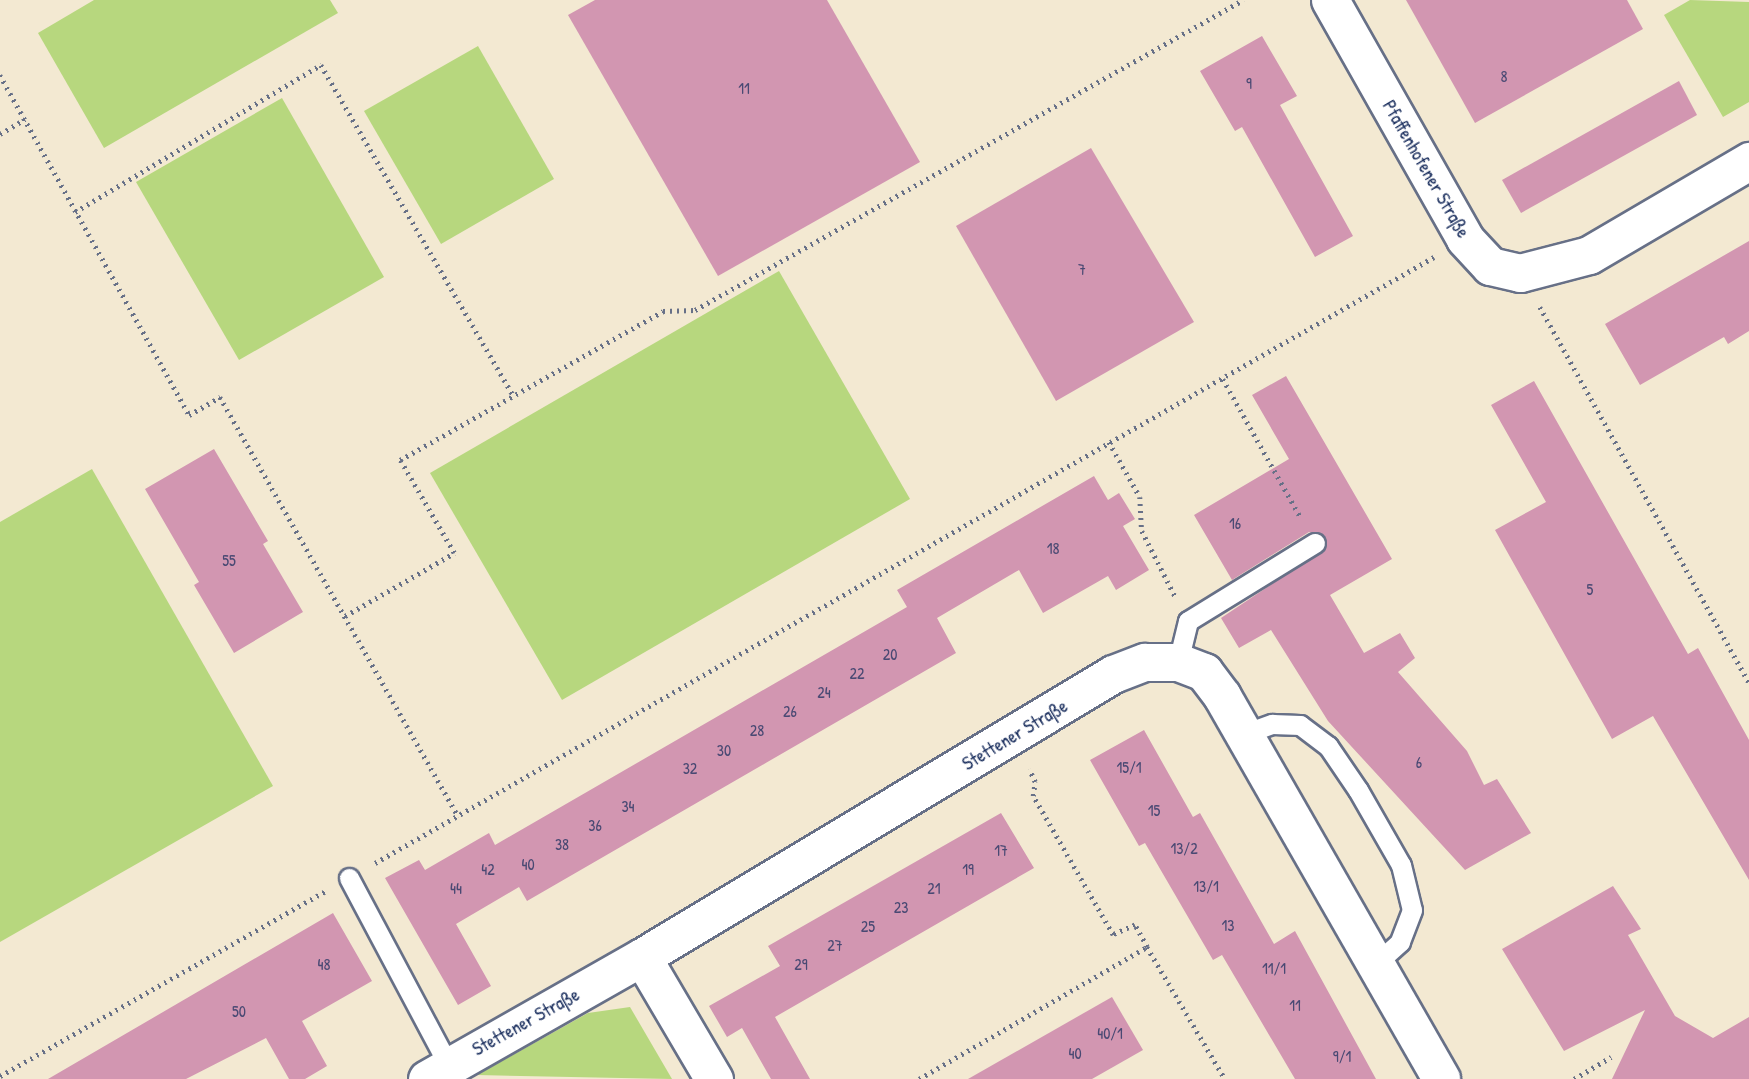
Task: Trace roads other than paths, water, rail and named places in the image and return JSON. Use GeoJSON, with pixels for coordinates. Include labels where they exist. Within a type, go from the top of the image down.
{"type":"FeatureCollection","features":[{"type":"Feature","properties":{"kind":"street","name":"Pfaffenhofener Straße"},"geometry":{"type":"LineString","coordinates":[[1331,0],[1465,239],[1490,266],[1520,273],[1589,255],[1749,161]]}},
{"type":"Feature","properties":{"kind":"street","name":"Stettener Straße"},"geometry":{"type":"LineString","coordinates":[[438,1072],[642,957],[1013,737],[1113,674],[1144,662],[1178,662],[1204,672],[1244,734],[1441,1079]]}},
{"type":"Feature","properties":{"kind":"street"},"geometry":{"type":"LineString","coordinates":[[642,957],[714,1079]]}},
{"type":"Feature","properties":{"kind":"lane"},"geometry":{"type":"LineString","coordinates":[[1178,662],[1188,621],[1315,543]]}},
{"type":"Feature","properties":{"kind":"lane"},"geometry":{"type":"LineString","coordinates":[[1244,734],[1272,724],[1300,726],[1328,747],[1365,801],[1401,865],[1412,910],[1401,942],[1377,963]]}},
{"type":"Feature","properties":{"kind":"lane"},"geometry":{"type":"LineString","coordinates":[[349,878],[438,1072]]}}]}
